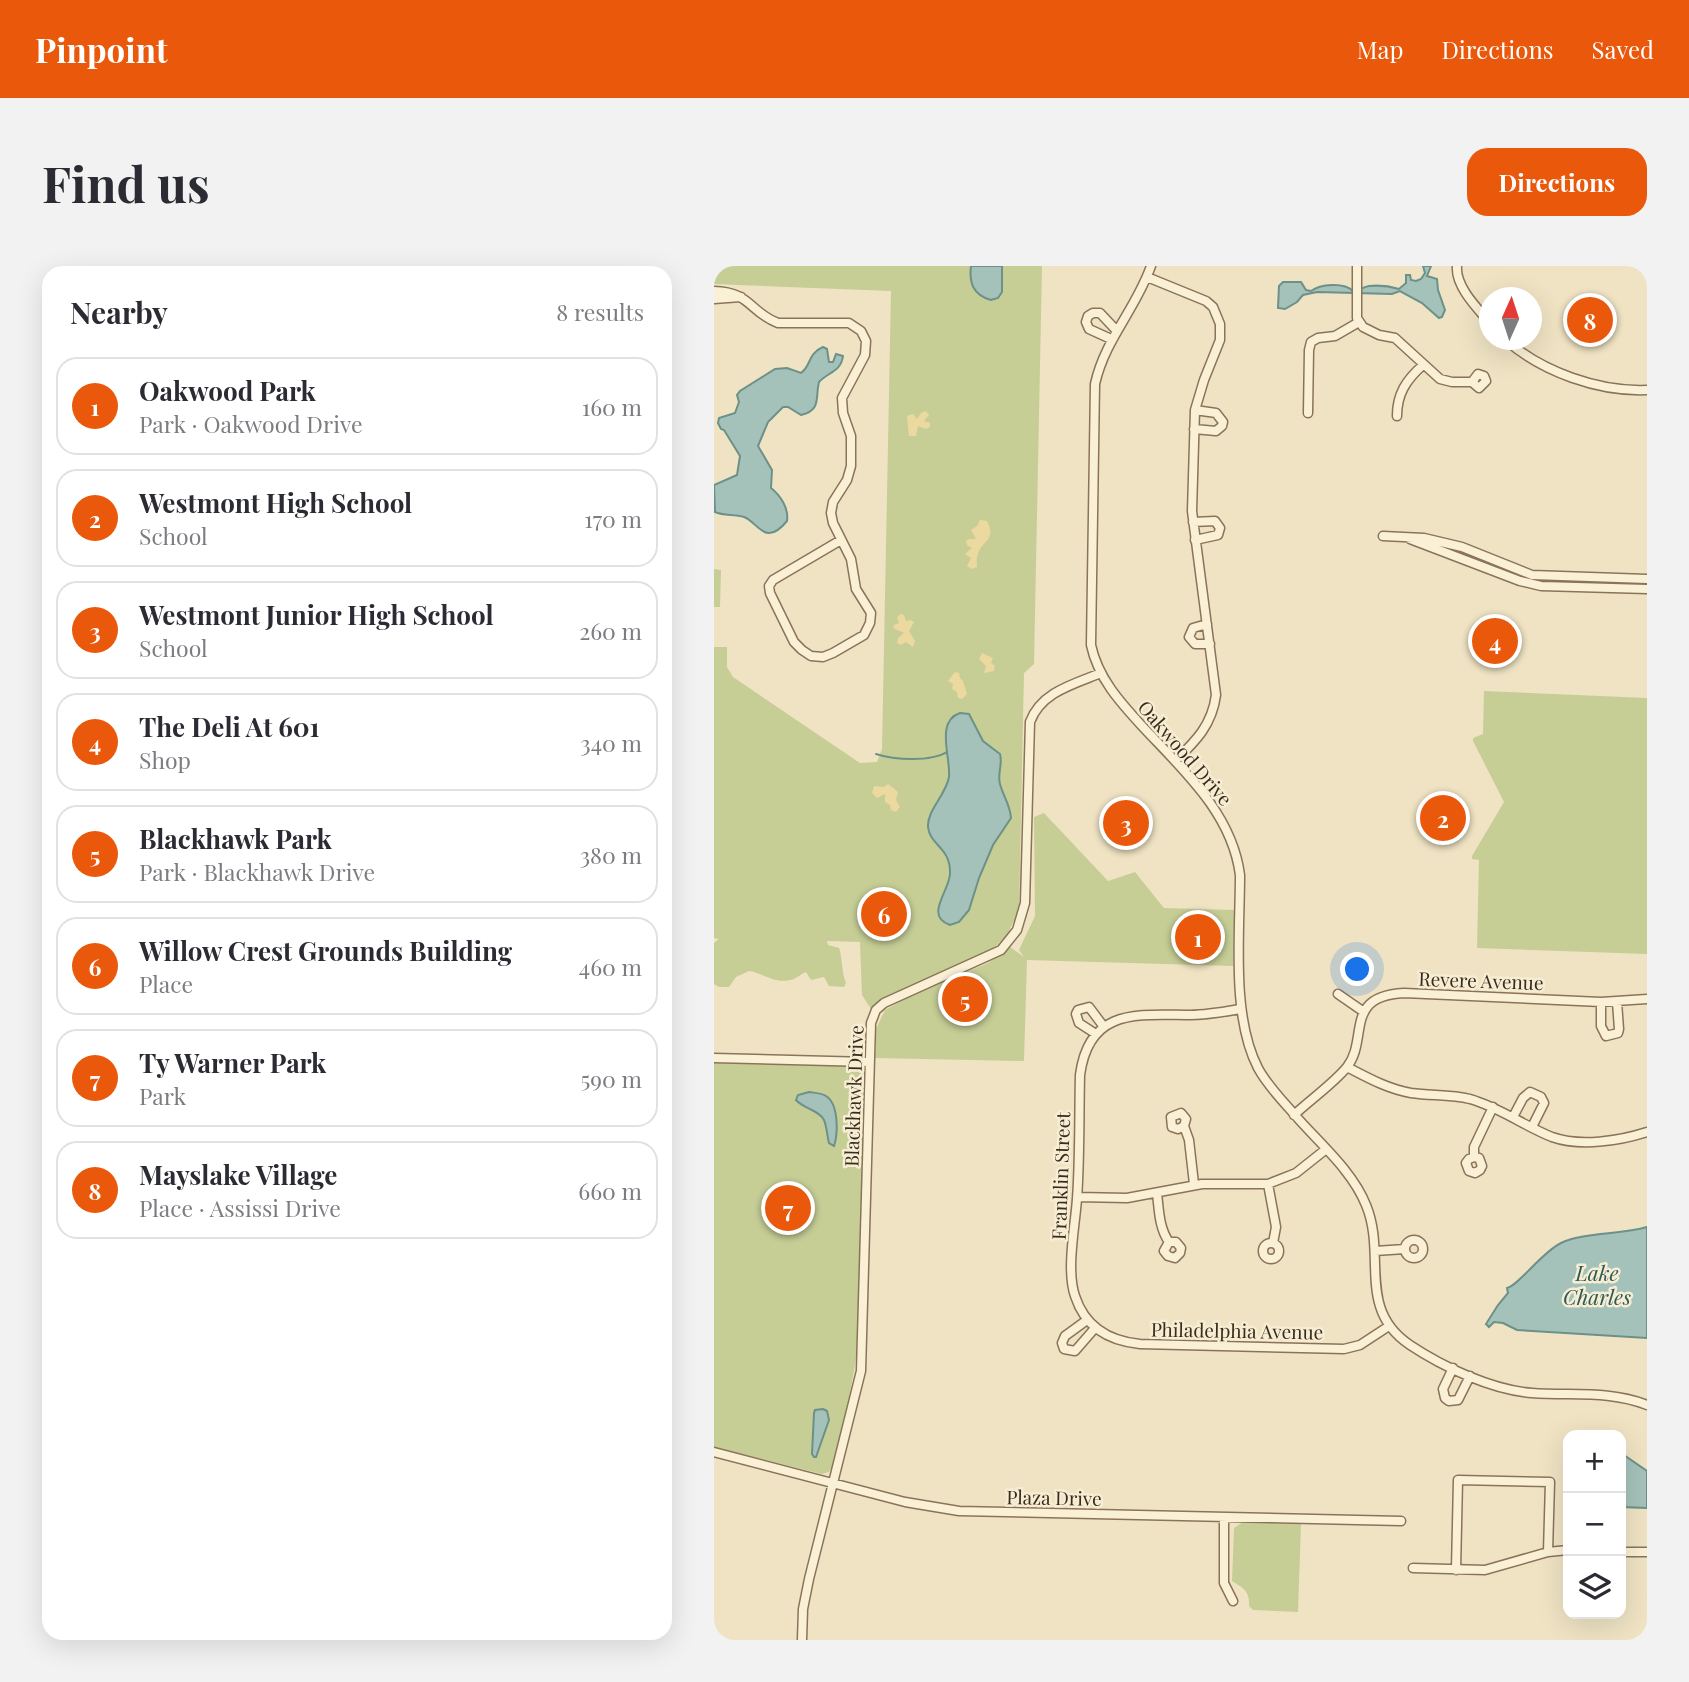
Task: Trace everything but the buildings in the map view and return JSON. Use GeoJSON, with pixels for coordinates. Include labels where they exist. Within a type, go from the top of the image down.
{"type":"FeatureCollection","features":[{"type":"Feature","properties":{"kind":"street","name":"Oakwood Drive"},"geometry":{"type":"LineString","coordinates":[[1151,266],[1130,310],[1111,339],[1100,364],[1094,395],[1090,633],[1094,656],[1101,673],[1126,708],[1175,761],[1222,819],[1237,854],[1240,875],[1240,1009],[1245,1037],[1257,1066],[1267,1083],[1353,1181],[1366,1205],[1373,1233],[1376,1294],[1389,1326],[1411,1346],[1470,1376],[1513,1391],[1605,1395],[1647,1405]]}},
{"type":"Feature","properties":{"kind":"street"},"geometry":{"type":"LineString","coordinates":[[1357,266],[1359,322],[1371,332],[1395,338],[1423,365],[1445,381],[1472,382]]}},
{"type":"Feature","properties":{"kind":"street"},"geometry":{"type":"LineString","coordinates":[[1457,266],[1456,274],[1461,285],[1479,309]]}},
{"type":"Feature","properties":{"kind":"street"},"geometry":{"type":"LineString","coordinates":[[1147,277],[1206,301],[1217,316],[1220,340],[1195,410],[1194,429],[1193,522],[1216,695],[1212,716],[1202,735],[1175,761]]}},
{"type":"Feature","properties":{"kind":"street"},"geometry":{"type":"LineString","coordinates":[[714,291],[734,292],[768,319],[778,323],[842,322],[853,325],[864,336],[867,345],[865,355],[842,398],[843,413],[851,436],[852,458],[847,480],[831,508],[831,518],[851,559],[856,589],[871,613],[870,623],[864,635],[833,653],[822,657],[811,656],[794,642],[769,586],[774,579],[841,540]]}},
{"type":"Feature","properties":{"kind":"street"},"geometry":{"type":"LineString","coordinates":[[714,299],[741,297]]}},
{"type":"Feature","properties":{"kind":"street"},"geometry":{"type":"LineString","coordinates":[[1111,339],[1089,329],[1086,322],[1088,316],[1100,313],[1116,330]]}},
{"type":"Feature","properties":{"kind":"street"},"geometry":{"type":"LineString","coordinates":[[1308,413],[1311,342],[1335,335],[1359,322]]}},
{"type":"Feature","properties":{"kind":"street"},"geometry":{"type":"LineString","coordinates":[[1519,350],[1573,377],[1616,389],[1647,390]]}},
{"type":"Feature","properties":{"kind":"street"},"geometry":{"type":"LineString","coordinates":[[1398,416],[1398,401],[1405,383],[1423,365]]}},
{"type":"Feature","properties":{"kind":"street"},"geometry":{"type":"LineString","coordinates":[[1194,429],[1216,431],[1223,422],[1216,413],[1195,410]]}},
{"type":"Feature","properties":{"kind":"street"},"geometry":{"type":"LineString","coordinates":[[1193,522],[1215,521],[1220,528],[1215,537],[1195,540]]}},
{"type":"Feature","properties":{"kind":"street"},"geometry":{"type":"LineString","coordinates":[[1383,536],[1424,538],[1462,547],[1532,575],[1647,579]]}},
{"type":"Feature","properties":{"kind":"street"},"geometry":{"type":"LineString","coordinates":[[1407,538],[1520,582],[1541,586],[1647,589]]}},
{"type":"Feature","properties":{"kind":"street"},"geometry":{"type":"LineString","coordinates":[[1207,624],[1193,628],[1189,637],[1195,644],[1210,644]]}},
{"type":"Feature","properties":{"kind":"street","name":"Blackhawk Drive"},"geometry":{"type":"LineString","coordinates":[[802,1640],[808,1579],[857,1392],[863,1354],[871,1023],[879,1006],[992,956],[1013,937],[1025,904],[1030,722],[1048,697],[1101,673]]}},
{"type":"Feature","properties":{"kind":"street","name":"Revere Avenue"},"geometry":{"type":"LineString","coordinates":[[1364,1012],[1382,998],[1404,993],[1601,1002],[1647,999]]}},
{"type":"Feature","properties":{"kind":"street"},"geometry":{"type":"LineString","coordinates":[[1294,1115],[1347,1067],[1364,1012],[1338,994]]}},
{"type":"Feature","properties":{"kind":"street"},"geometry":{"type":"LineString","coordinates":[[1601,1002],[1602,1030],[1610,1036],[1618,1033],[1619,1029],[1617,1002]]}},
{"type":"Feature","properties":{"kind":"street"},"geometry":{"type":"LineString","coordinates":[[1104,1027],[1089,1007],[1078,1010],[1076,1014],[1079,1023],[1096,1034],[1104,1027],[1139,1014],[1202,1014],[1240,1009]]}},
{"type":"Feature","properties":{"kind":"street","name":"Franklin Street"},"geometry":{"type":"LineString","coordinates":[[1087,1320],[1076,1300],[1072,1281],[1080,1075],[1083,1060],[1096,1034]]}},
{"type":"Feature","properties":{"kind":"street"},"geometry":{"type":"LineString","coordinates":[[714,1058],[869,1062]]}},
{"type":"Feature","properties":{"kind":"street"},"geometry":{"type":"LineString","coordinates":[[1347,1067],[1390,1088],[1462,1097],[1493,1107],[1551,1137],[1580,1142],[1647,1132]]}},
{"type":"Feature","properties":{"kind":"street"},"geometry":{"type":"LineString","coordinates":[[1513,1117],[1523,1098],[1530,1092],[1541,1097],[1544,1103],[1532,1127]]}},
{"type":"Feature","properties":{"kind":"street"},"geometry":{"type":"LineString","coordinates":[[1474,1157],[1474,1147],[1493,1107]]}},
{"type":"Feature","properties":{"kind":"street"},"geometry":{"type":"LineString","coordinates":[[1184,1126],[1188,1135],[1194,1184]]}},
{"type":"Feature","properties":{"kind":"street"},"geometry":{"type":"LineString","coordinates":[[1077,1196],[1126,1198],[1194,1184],[1268,1184],[1296,1173],[1325,1150]]}},
{"type":"Feature","properties":{"kind":"street"},"geometry":{"type":"LineString","coordinates":[[1268,1184],[1276,1227],[1273,1243]]}},
{"type":"Feature","properties":{"kind":"street"},"geometry":{"type":"LineString","coordinates":[[1157,1193],[1161,1226],[1169,1242]]}},
{"type":"Feature","properties":{"kind":"street"},"geometry":{"type":"LineString","coordinates":[[1375,1251],[1405,1250]]}},
{"type":"Feature","properties":{"kind":"street"},"geometry":{"type":"LineString","coordinates":[[1087,1320],[1065,1336],[1062,1343],[1064,1349],[1075,1351],[1095,1328]]}},
{"type":"Feature","properties":{"kind":"street","name":"Philadelphia Avenue"},"geometry":{"type":"LineString","coordinates":[[1087,1320],[1115,1340],[1140,1345],[1336,1349],[1360,1345],[1389,1326]]}},
{"type":"Feature","properties":{"kind":"street"},"geometry":{"type":"LineString","coordinates":[[1453,1368],[1443,1389],[1445,1398],[1449,1401],[1461,1397],[1470,1376]]}},
{"type":"Feature","properties":{"kind":"street","name":"Plaza Drive"},"geometry":{"type":"LineString","coordinates":[[714,1452],[928,1507],[959,1511],[1401,1521]]}},
{"type":"Feature","properties":{"kind":"street"},"geometry":{"type":"LineString","coordinates":[[1456,1570],[1458,1480],[1550,1482],[1548,1552]]}},
{"type":"Feature","properties":{"kind":"street"},"geometry":{"type":"LineString","coordinates":[[1224,1517],[1224,1583],[1233,1601]]}},
{"type":"Feature","properties":{"kind":"street"},"geometry":{"type":"LineString","coordinates":[[1413,1568],[1485,1570],[1548,1552],[1563,1550]]}},
{"type":"Feature","properties":{"kind":"street"},"geometry":{"type":"LineString","coordinates":[[1626,1552],[1647,1552]]}},
{"type":"Feature","properties":{"kind":"green space"},"geometry":{"type":"Polygon","coordinates":[[[714,266],[1042,266],[1034,664],[1024,673],[1019,910],[1007,935],[991,951],[891,994],[871,1009],[862,995],[860,942],[827,941],[828,945],[839,948],[846,983],[844,987],[829,986],[824,977],[811,980],[806,972],[795,979],[784,981],[749,971],[736,977],[729,987],[714,984],[714,943],[719,939],[714,938],[714,647],[727,647],[727,667],[733,677],[860,763],[877,762],[882,749],[891,291],[714,284],[714,266]]]}},
{"type":"Feature","properties":{"kind":"green space"},"geometry":{"type":"Polygon","coordinates":[[[714,569],[721,570],[720,607],[714,607],[714,569]]]}},
{"type":"Feature","properties":{"kind":"green space"},"geometry":{"type":"Polygon","coordinates":[[[1484,691],[1647,698],[1647,954],[1477,948],[1479,860],[1472,859],[1472,856],[1504,802],[1473,741],[1473,738],[1483,734],[1484,691]]]}},
{"type":"Feature","properties":{"kind":"green space"},"geometry":{"type":"Polygon","coordinates":[[[1044,813],[1108,881],[1135,872],[1164,908],[1234,910],[1233,966],[1027,960],[1024,1061],[875,1058],[876,1029],[885,1010],[918,992],[988,963],[1010,947],[1024,957],[1019,950],[1035,916],[1034,817],[1044,813]]]}},
{"type":"Feature","properties":{"kind":"green space"},"geometry":{"type":"Polygon","coordinates":[[[714,1063],[852,1066],[861,1072],[863,1077],[859,1335],[833,1466],[829,1472],[822,1474],[714,1447],[714,1063]]]}},
{"type":"Feature","properties":{"kind":"green space"},"geometry":{"type":"Polygon","coordinates":[[[1243,1522],[1301,1524],[1298,1612],[1253,1610],[1249,1606],[1245,1590],[1232,1581],[1234,1528],[1243,1522]]]}},
{"type":"Feature","properties":{"kind":"sand"},"geometry":{"type":"Polygon","coordinates":[[[926,411],[929,415],[924,421],[930,423],[930,427],[926,429],[918,426],[916,436],[909,436],[907,416],[913,414],[917,419],[926,411]]]}},
{"type":"Feature","properties":{"kind":"sand"},"geometry":{"type":"Polygon","coordinates":[[[980,520],[987,521],[990,537],[980,549],[977,567],[972,569],[967,566],[971,558],[965,554],[972,548],[966,541],[976,539],[971,530],[980,520]]]}},
{"type":"Feature","properties":{"kind":"sand"},"geometry":{"type":"Polygon","coordinates":[[[900,614],[904,615],[906,621],[914,622],[909,631],[915,641],[913,647],[906,642],[901,645],[897,643],[904,633],[893,628],[899,623],[897,618],[900,614]]]}},
{"type":"Feature","properties":{"kind":"sand"},"geometry":{"type":"Polygon","coordinates":[[[982,653],[993,658],[991,663],[995,666],[994,671],[984,673],[986,666],[979,659],[982,653]]]}},
{"type":"Feature","properties":{"kind":"sand"},"geometry":{"type":"Polygon","coordinates":[[[955,672],[959,673],[967,694],[962,699],[958,698],[957,692],[952,689],[953,684],[948,681],[955,672]]]}},
{"type":"Feature","properties":{"kind":"sand"},"geometry":{"type":"Polygon","coordinates":[[[888,784],[898,792],[896,800],[900,807],[896,812],[885,802],[885,794],[877,798],[872,793],[874,786],[884,787],[888,784]]]}},
{"type":"Feature","properties":{"kind":"water"},"geometry":{"type":"Polygon","coordinates":[[[971,266],[1002,266],[1002,292],[998,298],[991,300],[976,292],[971,278],[971,266]]]}},
{"type":"Feature","properties":{"kind":"water"},"geometry":{"type":"Polygon","coordinates":[[[1423,266],[1431,266],[1427,276],[1437,279],[1445,310],[1442,317],[1439,318],[1422,303],[1400,291],[1392,294],[1317,292],[1303,295],[1285,309],[1278,308],[1279,286],[1283,282],[1301,282],[1306,290],[1311,291],[1332,285],[1344,286],[1353,291],[1373,286],[1399,289],[1406,283],[1406,275],[1410,275],[1411,280],[1421,279],[1425,273],[1423,266]]]}},
{"type":"Feature","properties":{"kind":"water"},"geometry":{"type":"Polygon","coordinates":[[[823,347],[827,349],[829,362],[833,362],[836,354],[843,356],[837,369],[819,382],[815,406],[808,413],[801,415],[783,407],[768,422],[758,446],[772,470],[771,488],[783,502],[787,521],[779,529],[767,533],[744,517],[715,512],[714,485],[737,475],[740,456],[721,429],[719,418],[735,413],[740,391],[775,369],[787,368],[801,373],[814,353],[823,347]]]}},
{"type":"Feature","properties":{"kind":"water"},"geometry":{"type":"Polygon","coordinates":[[[960,713],[969,714],[983,741],[1000,754],[999,780],[1011,818],[993,845],[969,910],[959,922],[950,925],[942,921],[938,910],[949,881],[949,865],[944,852],[932,839],[928,821],[949,777],[946,741],[948,724],[952,717],[960,713]]]}},
{"type":"Feature","properties":{"kind":"water"},"geometry":{"type":"Polygon","coordinates":[[[809,1092],[824,1095],[833,1106],[837,1127],[834,1146],[829,1143],[822,1117],[796,1100],[798,1095],[809,1092]]]}},
{"type":"Feature","properties":{"kind":"water","name":"Lake Charles"},"geometry":{"type":"Polygon","coordinates":[[[1647,1227],[1647,1338],[1517,1330],[1503,1323],[1494,1322],[1489,1327],[1486,1324],[1508,1293],[1507,1288],[1554,1247],[1570,1239],[1647,1227]]]}},
{"type":"Feature","properties":{"kind":"water"},"geometry":{"type":"Polygon","coordinates":[[[815,1410],[827,1411],[829,1420],[814,1457],[814,1413],[815,1410]]]}},
{"type":"Feature","properties":{"kind":"water"},"geometry":{"type":"Polygon","coordinates":[[[1626,1456],[1647,1471],[1647,1508],[1626,1507],[1626,1456]]]}},
{"type":"Feature","properties":{"kind":"waterway"},"geometry":{"type":"LineString","coordinates":[[876,754],[912,759],[947,752]]}},
{"type":"Feature","properties":{"kind":"place","name":"Mayslake Village"},"geometry":{"type":"Point","coordinates":[1590,320]}},
{"type":"Feature","properties":{"kind":"place","name":"The Deli At 601"},"geometry":{"type":"Point","coordinates":[1495,641]}},
{"type":"Feature","properties":{"kind":"place","name":"Westmont High School"},"geometry":{"type":"Point","coordinates":[1443,818]}},
{"type":"Feature","properties":{"kind":"place","name":"Westmont Junior High School"},"geometry":{"type":"Point","coordinates":[1126,823]}},
{"type":"Feature","properties":{"kind":"place","name":"Willow Crest Grounds Building"},"geometry":{"type":"Point","coordinates":[884,914]}},
{"type":"Feature","properties":{"kind":"place","name":"Oakwood Park"},"geometry":{"type":"Point","coordinates":[1198,937]}},
{"type":"Feature","properties":{"kind":"place","name":"Blackhawk Park"},"geometry":{"type":"Point","coordinates":[965,999]}},
{"type":"Feature","properties":{"kind":"place","name":"Ty Warner Park"},"geometry":{"type":"Point","coordinates":[788,1208]}}]}
